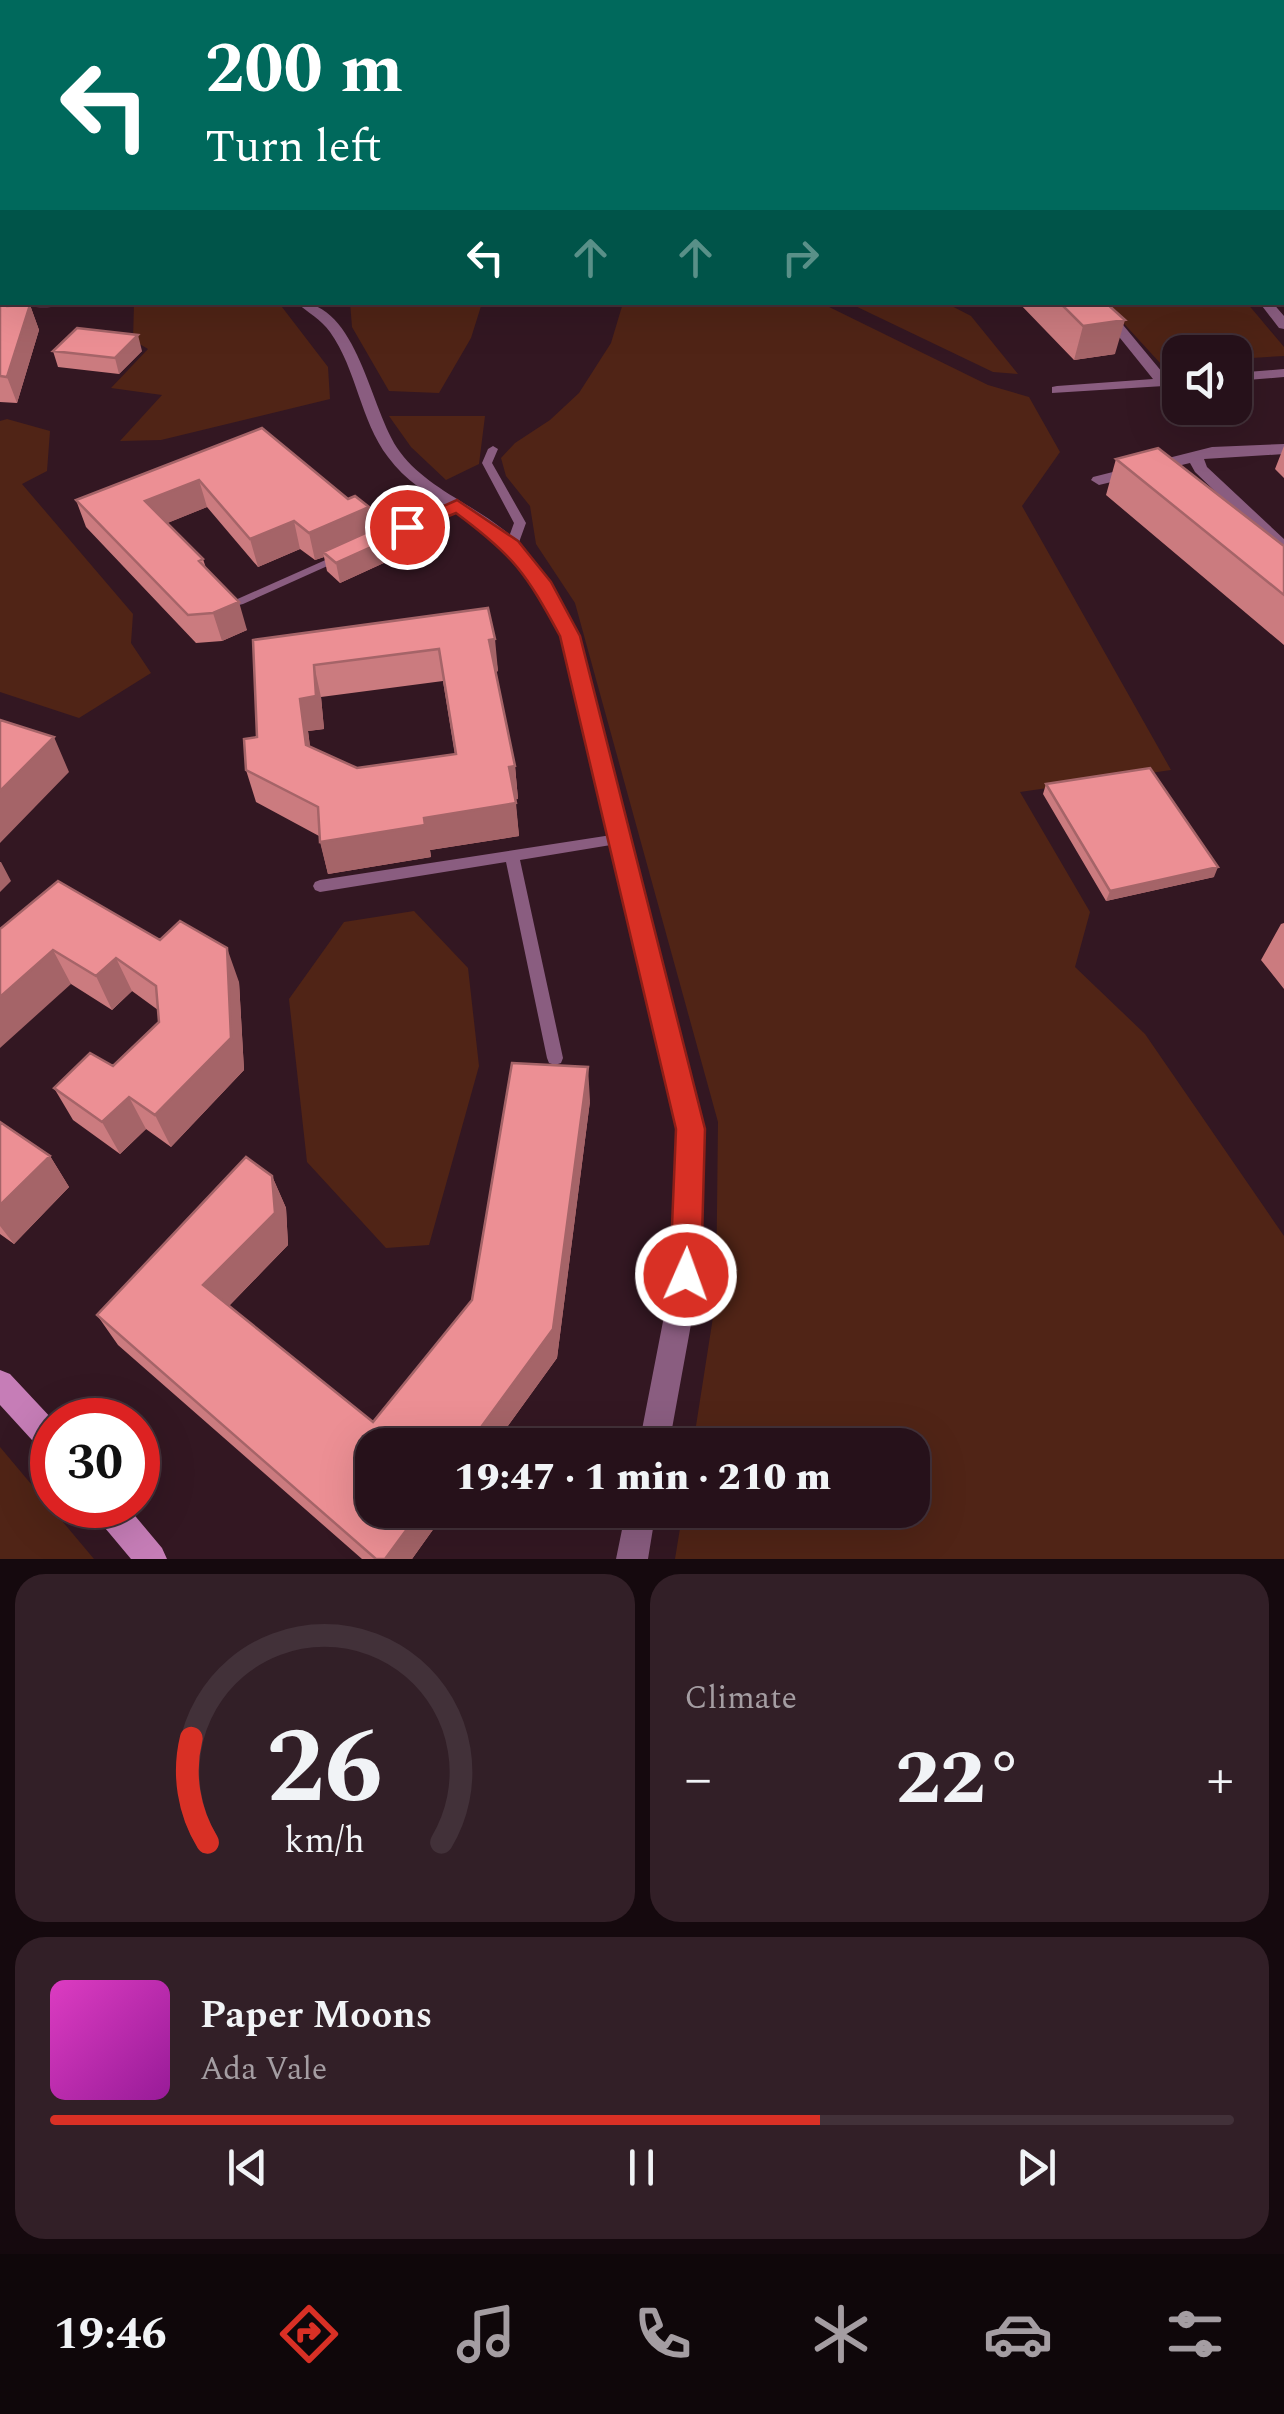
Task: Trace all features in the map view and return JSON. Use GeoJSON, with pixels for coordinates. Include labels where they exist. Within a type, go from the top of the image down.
{"type":"FeatureCollection","features":[{"type":"Feature","properties":{"kind":"street"},"geometry":{"type":"LineString","coordinates":[[309,305],[319,309],[334,326],[351,357],[372,422],[398,460],[512,545],[541,582],[570,636],[690,1129],[686,1275],[657,1428]]}},
{"type":"Feature","properties":{"kind":"street"},"geometry":{"type":"LineString","coordinates":[[1099,305],[1162,381]]}},
{"type":"Feature","properties":{"kind":"street"},"geometry":{"type":"LineString","coordinates":[[1267,305],[1284,325]]}},
{"type":"Feature","properties":{"kind":"street"},"geometry":{"type":"LineString","coordinates":[[1252,376],[1284,373]]}},
{"type":"Feature","properties":{"kind":"street"},"geometry":{"type":"LineString","coordinates":[[1057,390],[1162,382]]}},
{"type":"Feature","properties":{"kind":"street"},"geometry":{"type":"LineString","coordinates":[[1100,480],[1212,452],[1284,449]]}},
{"type":"Feature","properties":{"kind":"street"},"geometry":{"type":"LineString","coordinates":[[1196,457],[1200,469],[1284,548]]}},
{"type":"Feature","properties":{"kind":"street"},"geometry":{"type":"LineString","coordinates":[[0,1384],[30,1417]]}},
{"type":"Feature","properties":{"kind":"street"},"geometry":{"type":"LineString","coordinates":[[125,1528],[151,1559]]}},
{"type":"Feature","properties":{"kind":"street"},"geometry":{"type":"LineString","coordinates":[[632,1559],[638,1528]]}},
{"type":"Feature","properties":{"kind":"lane"},"geometry":{"type":"LineString","coordinates":[[493,449],[487,463],[520,523],[512,545]]}},
{"type":"Feature","properties":{"kind":"lane"},"geometry":{"type":"LineString","coordinates":[[238,601],[457,506]]}},
{"type":"Feature","properties":{"kind":"lane"},"geometry":{"type":"LineString","coordinates":[[320,886],[618,839]]}},
{"type":"Feature","properties":{"kind":"lane"},"geometry":{"type":"LineString","coordinates":[[512,856],[555,1058]]}},
{"type":"Feature","properties":{"kind":"shaded area"},"geometry":{"type":"Polygon","coordinates":[[[134,305],[282,307],[328,367],[330,399],[161,440],[120,441],[162,395],[111,388],[148,349],[133,340],[134,305]]]}},
{"type":"Feature","properties":{"kind":"shaded area"},"geometry":{"type":"Polygon","coordinates":[[[350,305],[481,305],[471,338],[439,393],[389,391],[352,327],[350,305]]]}},
{"type":"Feature","properties":{"kind":"shaded area"},"geometry":{"type":"Polygon","coordinates":[[[622,305],[825,305],[988,385],[1029,397],[1060,452],[1022,506],[1171,770],[1020,792],[1090,912],[1075,967],[1145,1034],[1284,1236],[1284,1559],[675,1559],[680,1528],[930,1528],[930,1428],[696,1428],[716,1298],[718,1122],[575,603],[536,544],[530,506],[506,476],[501,458],[579,393],[611,343],[622,305]]]}},
{"type":"Feature","properties":{"kind":"shaded area"},"geometry":{"type":"Polygon","coordinates":[[[853,305],[950,305],[971,316],[1018,374],[993,372],[853,305]]]}},
{"type":"Feature","properties":{"kind":"shaded area"},"geometry":{"type":"Polygon","coordinates":[[[1107,305],[1249,305],[1284,347],[1284,356],[1252,358],[1252,335],[1162,335],[1162,364],[1107,305]]]}},
{"type":"Feature","properties":{"kind":"shaded area"},"geometry":{"type":"Polygon","coordinates":[[[389,416],[485,416],[479,464],[446,480],[411,447],[389,416]]]}},
{"type":"Feature","properties":{"kind":"shaded area"},"geometry":{"type":"Polygon","coordinates":[[[7,419],[50,431],[47,471],[22,484],[133,614],[131,643],[151,673],[79,718],[0,692],[0,421],[7,419]]]}},
{"type":"Feature","properties":{"kind":"shaded area"},"geometry":{"type":"Polygon","coordinates":[[[414,911],[468,968],[479,1066],[429,1245],[386,1248],[307,1162],[289,999],[344,922],[414,911]]]}},
{"type":"Feature","properties":{"kind":"shaded area"},"geometry":{"type":"Polygon","coordinates":[[[0,1447],[30,1483],[30,1528],[68,1528],[94,1559],[0,1559],[0,1447]]]}},
{"type":"Feature","properties":{"kind":"building"},"geometry":{"type":"Polygon","coordinates":[[[0,305],[30,305],[7,377],[0,376],[0,305]]]}},
{"type":"Feature","properties":{"kind":"building"},"geometry":{"type":"Polygon","coordinates":[[[1062,305],[1108,305],[1125,320],[1083,326],[1062,305]]]}},
{"type":"Feature","properties":{"kind":"building"},"geometry":{"type":"Polygon","coordinates":[[[77,328],[138,335],[115,358],[53,351],[77,328]]]}},
{"type":"Feature","properties":{"kind":"building"},"geometry":{"type":"Polygon","coordinates":[[[262,428],[348,499],[355,496],[369,507],[309,533],[294,521],[250,539],[199,480],[145,501],[239,602],[213,613],[188,615],[76,500],[262,428]]]}},
{"type":"Feature","properties":{"kind":"building"},"geometry":{"type":"Polygon","coordinates":[[[1158,448],[1284,546],[1284,595],[1116,459],[1158,448]]]}},
{"type":"Feature","properties":{"kind":"building"},"geometry":{"type":"Polygon","coordinates":[[[383,525],[396,536],[336,563],[323,552],[383,525]]]}},
{"type":"Feature","properties":{"kind":"building"},"geometry":{"type":"Polygon","coordinates":[[[488,608],[495,639],[489,640],[515,766],[509,767],[516,803],[424,818],[425,825],[320,842],[318,807],[246,770],[244,739],[257,737],[253,640],[488,608]],[[439,649],[314,665],[316,696],[300,699],[306,745],[357,768],[456,754],[439,649]]]}},
{"type":"Feature","properties":{"kind":"building"},"geometry":{"type":"Polygon","coordinates":[[[0,720],[54,737],[0,791],[0,720]]]}},
{"type":"Feature","properties":{"kind":"building"},"geometry":{"type":"Polygon","coordinates":[[[1150,768],[1218,867],[1110,891],[1046,784],[1150,768]]]}},
{"type":"Feature","properties":{"kind":"building"},"geometry":{"type":"Polygon","coordinates":[[[58,881],[160,940],[180,921],[227,948],[231,1038],[155,1115],[129,1097],[102,1122],[54,1088],[90,1053],[113,1066],[159,1022],[156,986],[116,958],[96,976],[53,950],[0,997],[0,929],[58,881]]]}},
{"type":"Feature","properties":{"kind":"building"},"geometry":{"type":"Polygon","coordinates":[[[512,1063],[588,1067],[553,1329],[480,1428],[355,1428],[355,1528],[408,1528],[385,1559],[376,1559],[97,1315],[246,1157],[272,1176],[275,1213],[203,1285],[373,1422],[472,1300],[512,1063]]]}},
{"type":"Feature","properties":{"kind":"building"},"geometry":{"type":"Polygon","coordinates":[[[0,1122],[50,1156],[0,1205],[0,1122]]]}},
{"type":"Feature","properties":{"kind":"route"},"geometry":{"type":"LineString","coordinates":[[407,527],[457,506],[486,525],[512,545],[541,582],[570,636],[690,1129],[686,1275]]}}]}
